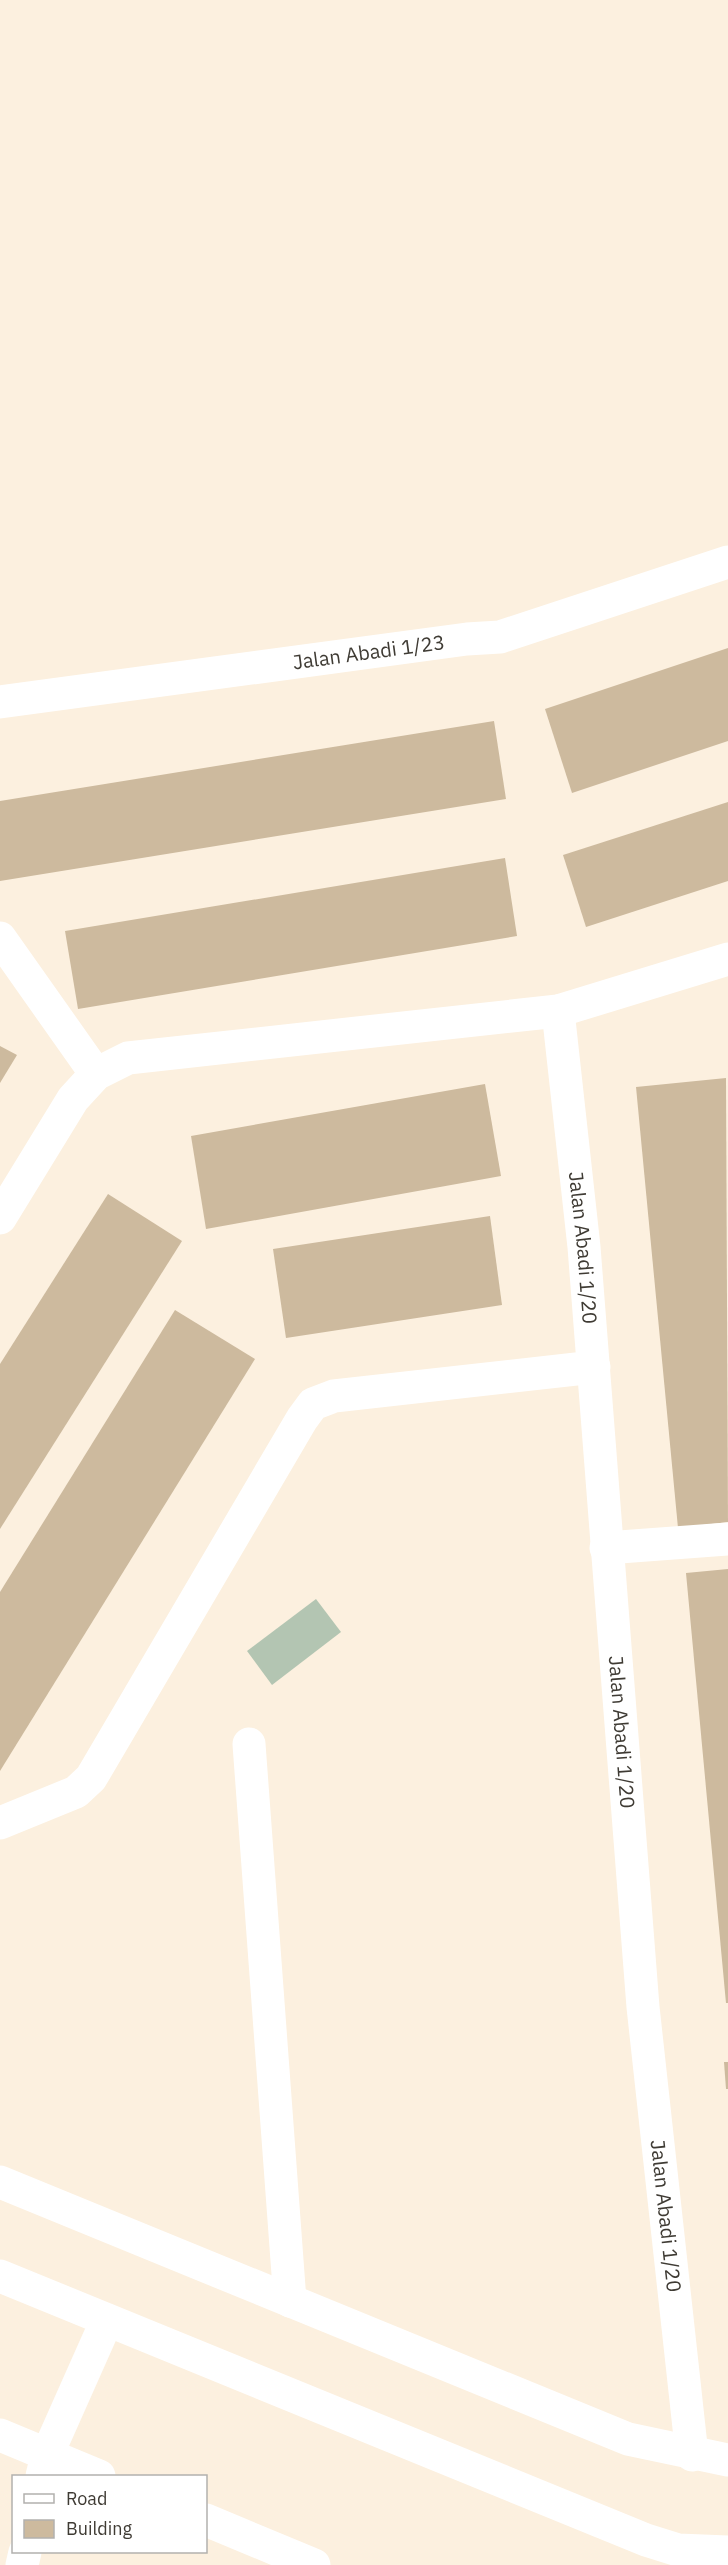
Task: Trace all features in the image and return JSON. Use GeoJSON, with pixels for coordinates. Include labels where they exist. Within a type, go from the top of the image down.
{"type":"FeatureCollection","features":[{"type":"Feature","properties":{"kind":"street","name":"Jalan Abadi 1/23"},"geometry":{"type":"LineString","coordinates":[[0,702],[455,641],[500,637],[728,562]]}},
{"type":"Feature","properties":{"kind":"street"},"geometry":{"type":"LineString","coordinates":[[0,938],[96,1074]]}},
{"type":"Feature","properties":{"kind":"street"},"geometry":{"type":"LineString","coordinates":[[0,1218],[73,1099],[96,1074],[128,1058],[558,1011],[728,959]]}},
{"type":"Feature","properties":{"kind":"street","name":"Jalan Abadi 1/20"},"geometry":{"type":"LineString","coordinates":[[558,1011],[584,1246],[643,2007],[692,2455]]}},
{"type":"Feature","properties":{"kind":"street"},"geometry":{"type":"LineString","coordinates":[[0,1823],[76,1792],[91,1778],[296,1429],[313,1404],[334,1395],[594,1367]]}},
{"type":"Feature","properties":{"kind":"street"},"geometry":{"type":"LineString","coordinates":[[606,1548],[728,1539]]}},
{"type":"Feature","properties":{"kind":"street"},"geometry":{"type":"LineString","coordinates":[[249,1744],[290,2301]]}},
{"type":"Feature","properties":{"kind":"street"},"geometry":{"type":"LineString","coordinates":[[0,2182],[628,2439],[692,2455],[728,2460]]}},
{"type":"Feature","properties":{"kind":"street"},"geometry":{"type":"LineString","coordinates":[[0,2276],[646,2540],[678,2550],[728,2552]]}},
{"type":"Feature","properties":{"kind":"street"},"geometry":{"type":"LineString","coordinates":[[45,2466],[107,2320]]}},
{"type":"Feature","properties":{"kind":"street"},"geometry":{"type":"LineString","coordinates":[[0,2435],[45,2466],[94,2475]]}},
{"type":"Feature","properties":{"kind":"street"},"geometry":{"type":"LineString","coordinates":[[207,2520],[314,2565]]}},
{"type":"Feature","properties":{"kind":"green space"},"geometry":{"type":"Polygon","coordinates":[[[316,1599],[341,1632],[272,1685],[247,1651],[316,1599]]]}},
{"type":"Feature","properties":{"kind":"building"},"geometry":{"type":"Polygon","coordinates":[[[728,648],[728,741],[572,793],[545,709],[728,648]]]}},
{"type":"Feature","properties":{"kind":"building"},"geometry":{"type":"Polygon","coordinates":[[[494,721],[506,799],[0,881],[0,801],[494,721]]]}},
{"type":"Feature","properties":{"kind":"building"},"geometry":{"type":"Polygon","coordinates":[[[728,802],[728,881],[586,927],[563,855],[728,802]]]}},
{"type":"Feature","properties":{"kind":"building"},"geometry":{"type":"Polygon","coordinates":[[[505,858],[517,936],[78,1009],[65,931],[505,858]]]}},
{"type":"Feature","properties":{"kind":"building"},"geometry":{"type":"Polygon","coordinates":[[[0,1046],[17,1055],[0,1083],[0,1046]]]}},
{"type":"Feature","properties":{"kind":"building"},"geometry":{"type":"Polygon","coordinates":[[[726,1078],[728,1522],[678,1528],[636,1087],[726,1078]]]}},
{"type":"Feature","properties":{"kind":"building"},"geometry":{"type":"Polygon","coordinates":[[[485,1084],[501,1176],[206,1229],[191,1136],[485,1084]]]}},
{"type":"Feature","properties":{"kind":"building"},"geometry":{"type":"Polygon","coordinates":[[[108,1194],[182,1241],[0,1529],[0,1364],[108,1194]]]}},
{"type":"Feature","properties":{"kind":"building"},"geometry":{"type":"Polygon","coordinates":[[[490,1216],[502,1305],[286,1338],[273,1249],[490,1216]]]}},
{"type":"Feature","properties":{"kind":"building"},"geometry":{"type":"Polygon","coordinates":[[[175,1310],[255,1359],[0,1771],[0,1592],[175,1310]]]}},
{"type":"Feature","properties":{"kind":"building"},"geometry":{"type":"Polygon","coordinates":[[[728,1569],[728,2003],[726,2003],[686,1573],[728,1569]]]}},
{"type":"Feature","properties":{"kind":"building"},"geometry":{"type":"Polygon","coordinates":[[[724,2062],[728,2062],[728,2089],[726,2089],[724,2062]]]}}]}
